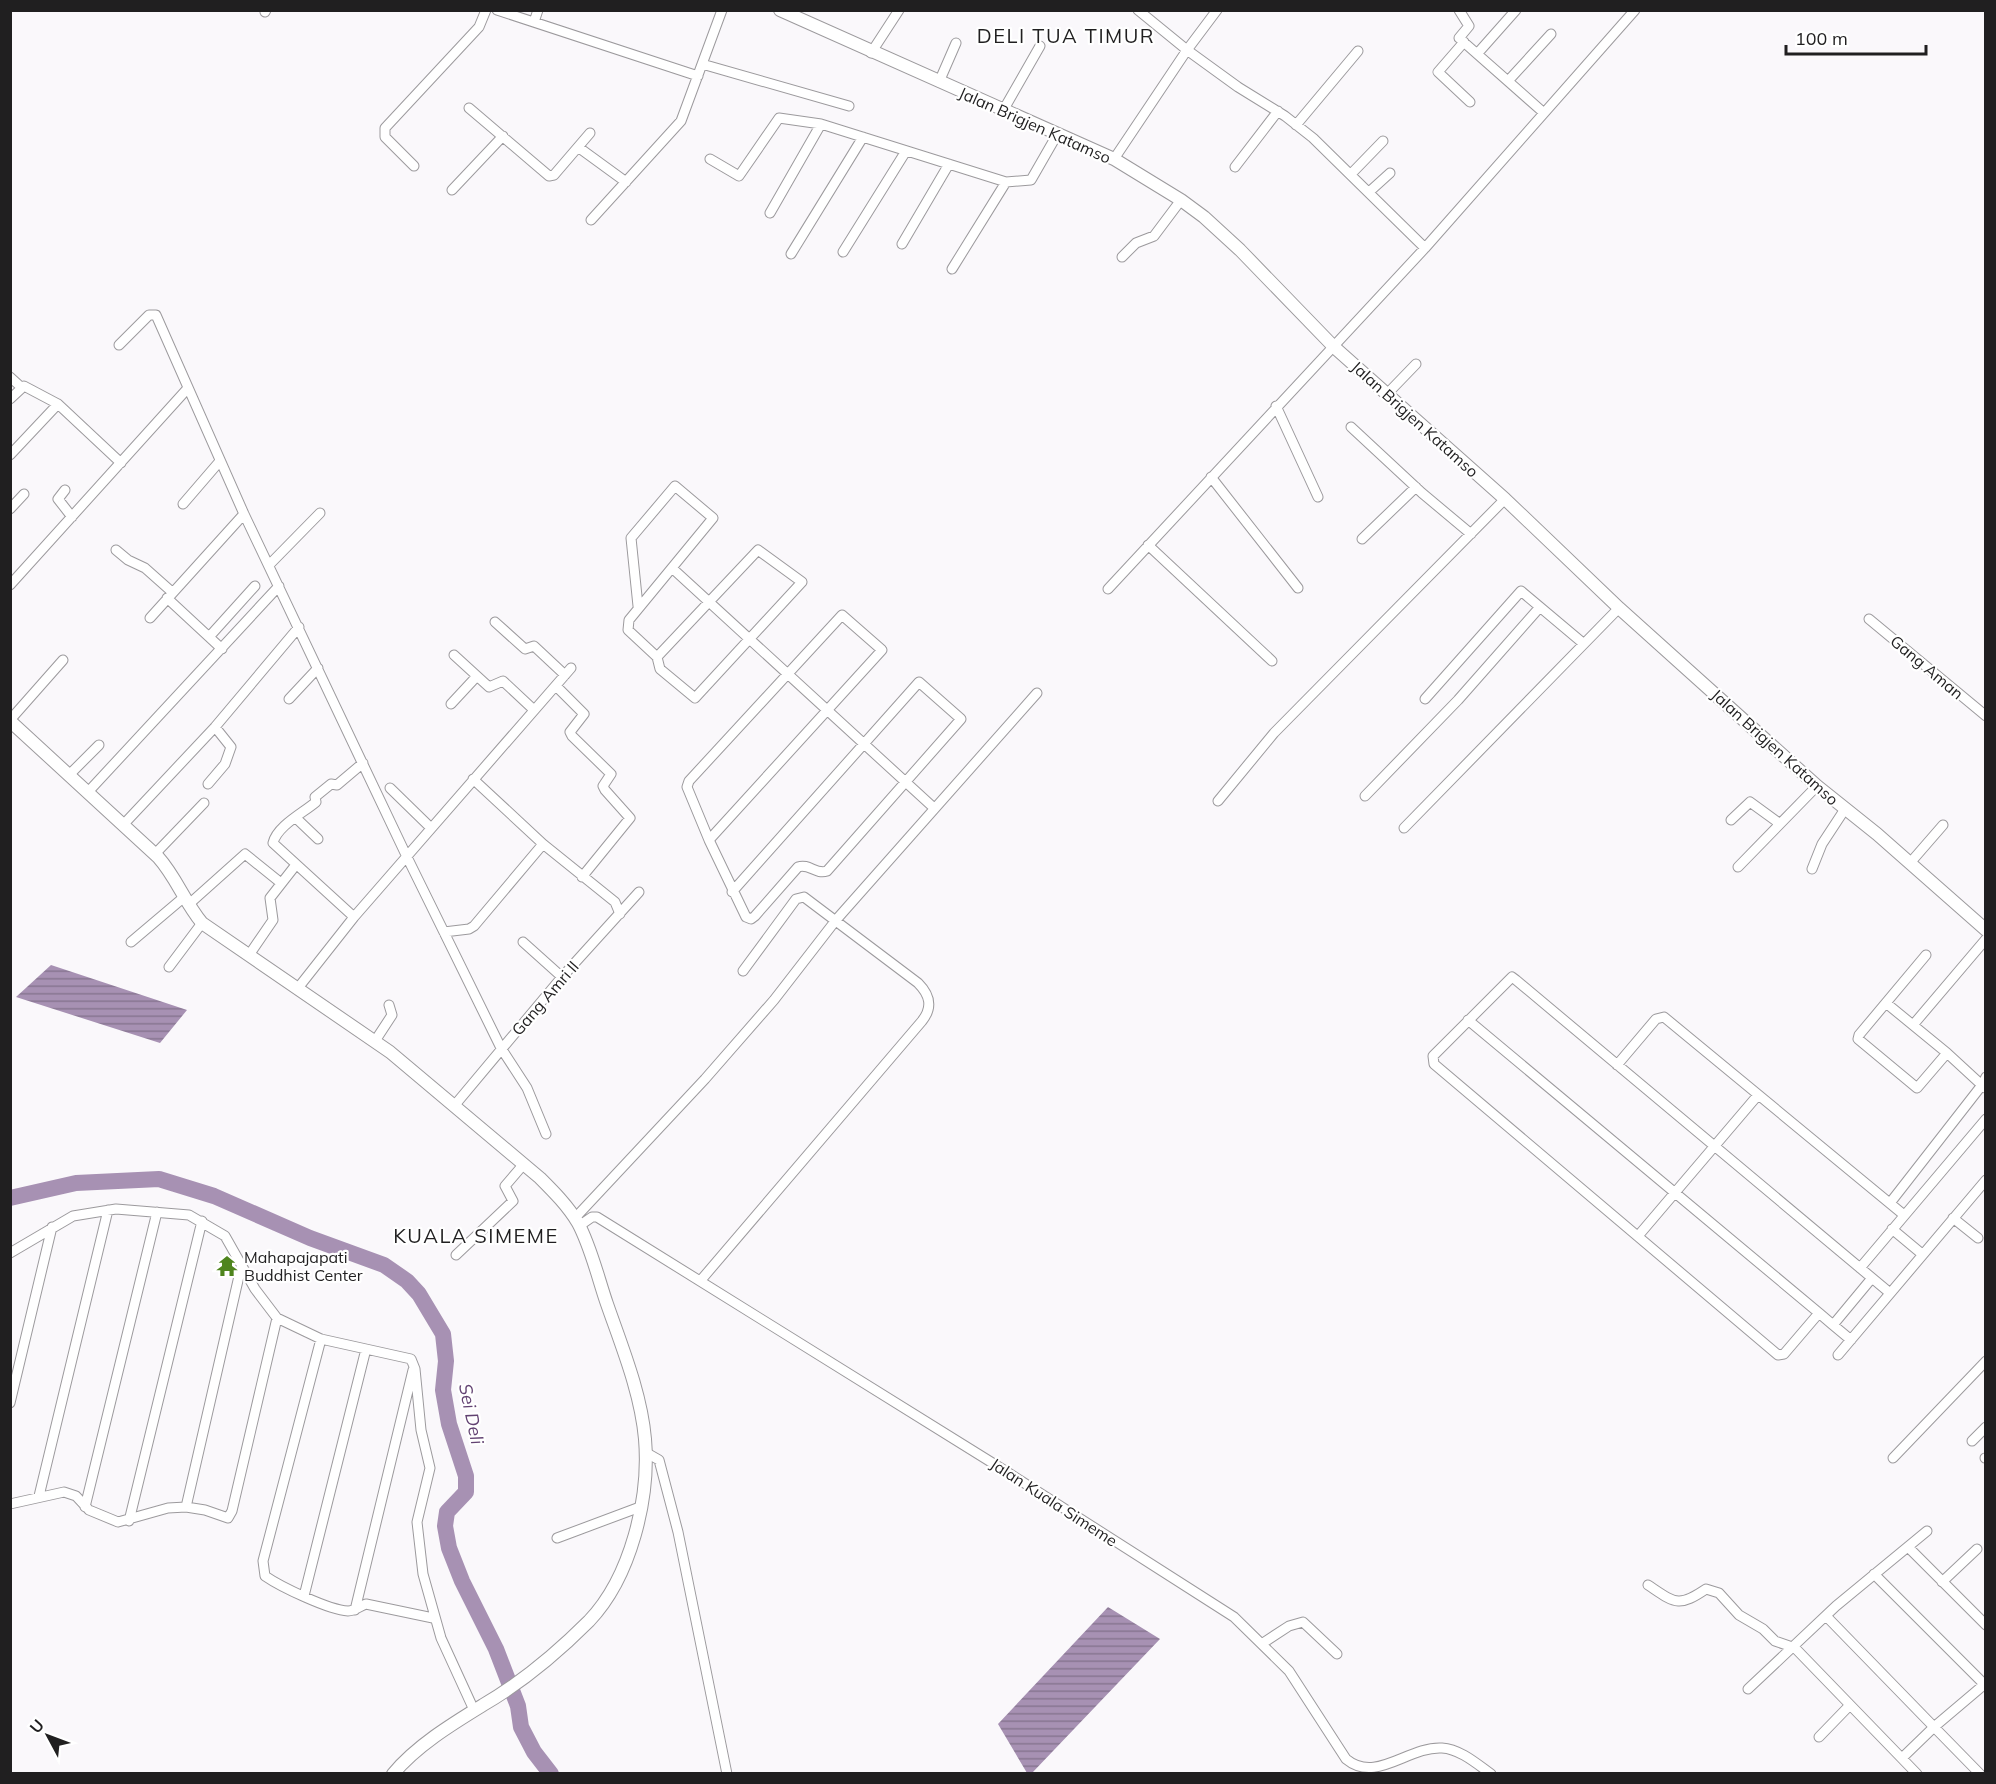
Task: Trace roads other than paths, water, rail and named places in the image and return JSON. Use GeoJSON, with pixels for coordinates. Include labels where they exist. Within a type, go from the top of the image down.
{"type":"FeatureCollection","features":[{"type":"Feature","properties":{"kind":"main road","name":"Jalan Brigjen Katamso"},"geometry":{"type":"LineString","coordinates":[[780,10],[871,53],[1004,109],[1114,159],[1181,200],[1240,250],[1334,347],[1505,499],[1619,608],[1817,786],[1986,930]]}},
{"type":"Feature","properties":{"kind":"main road"},"geometry":{"type":"LineString","coordinates":[[10,720],[155,854],[172,874],[185,902],[202,923],[375,1041],[550,1188],[577,1222],[627,1362],[645,1436],[637,1531],[617,1583],[590,1620],[549,1658],[400,1764],[393,1773]]}},
{"type":"Feature","properties":{"kind":"street"},"geometry":{"type":"LineString","coordinates":[[414,166],[385,137],[385,128],[479,27],[486,10]]}},
{"type":"Feature","properties":{"kind":"street"},"geometry":{"type":"LineString","coordinates":[[497,10],[698,76]]}},
{"type":"Feature","properties":{"kind":"street"},"geometry":{"type":"LineString","coordinates":[[534,22],[538,10]]}},
{"type":"Feature","properties":{"kind":"street"},"geometry":{"type":"LineString","coordinates":[[591,220],[676,128],[685,113],[722,10]]}},
{"type":"Feature","properties":{"kind":"street"},"geometry":{"type":"LineString","coordinates":[[871,53],[898,10]]}},
{"type":"Feature","properties":{"kind":"street"},"geometry":{"type":"LineString","coordinates":[[1138,10],[1187,50],[1296,125],[1351,174],[1425,248]]}},
{"type":"Feature","properties":{"kind":"street"},"geometry":{"type":"LineString","coordinates":[[1114,159],[1187,50],[1218,10]]}},
{"type":"Feature","properties":{"kind":"street"},"geometry":{"type":"LineString","coordinates":[[1459,10],[1469,26],[1459,38],[1544,113]]}},
{"type":"Feature","properties":{"kind":"street"},"geometry":{"type":"LineString","coordinates":[[1477,54],[1516,10]]}},
{"type":"Feature","properties":{"kind":"street"},"geometry":{"type":"LineString","coordinates":[[1108,588],[1425,248],[1635,10]]}},
{"type":"Feature","properties":{"kind":"street"},"geometry":{"type":"LineString","coordinates":[[1508,81],[1551,34]]}},
{"type":"Feature","properties":{"kind":"street"},"geometry":{"type":"LineString","coordinates":[[1464,42],[1437,72],[1470,102]]}},
{"type":"Feature","properties":{"kind":"street"},"geometry":{"type":"LineString","coordinates":[[939,82],[956,43]]}},
{"type":"Feature","properties":{"kind":"street"},"geometry":{"type":"LineString","coordinates":[[1004,109],[1040,46]]}},
{"type":"Feature","properties":{"kind":"street"},"geometry":{"type":"LineString","coordinates":[[1296,125],[1358,51]]}},
{"type":"Feature","properties":{"kind":"street"},"geometry":{"type":"LineString","coordinates":[[702,64],[849,106]]}},
{"type":"Feature","properties":{"kind":"street"},"geometry":{"type":"LineString","coordinates":[[469,108],[551,176],[590,133]]}},
{"type":"Feature","properties":{"kind":"street"},"geometry":{"type":"LineString","coordinates":[[1235,167],[1278,111]]}},
{"type":"Feature","properties":{"kind":"street"},"geometry":{"type":"LineString","coordinates":[[710,159],[739,176],[779,118],[821,124],[1006,182],[1031,180],[1058,133]]}},
{"type":"Feature","properties":{"kind":"street"},"geometry":{"type":"LineString","coordinates":[[770,213],[821,124]]}},
{"type":"Feature","properties":{"kind":"street"},"geometry":{"type":"LineString","coordinates":[[452,190],[503,136]]}},
{"type":"Feature","properties":{"kind":"street"},"geometry":{"type":"LineString","coordinates":[[791,254],[863,137]]}},
{"type":"Feature","properties":{"kind":"street"},"geometry":{"type":"LineString","coordinates":[[1351,174],[1383,141]]}},
{"type":"Feature","properties":{"kind":"street"},"geometry":{"type":"LineString","coordinates":[[578,147],[627,182]]}},
{"type":"Feature","properties":{"kind":"street"},"geometry":{"type":"LineString","coordinates":[[843,252],[906,151]]}},
{"type":"Feature","properties":{"kind":"street"},"geometry":{"type":"LineString","coordinates":[[902,244],[949,164]]}},
{"type":"Feature","properties":{"kind":"street"},"geometry":{"type":"LineString","coordinates":[[1369,192],[1390,173]]}},
{"type":"Feature","properties":{"kind":"street"},"geometry":{"type":"LineString","coordinates":[[952,270],[1006,182]]}},
{"type":"Feature","properties":{"kind":"street"},"geometry":{"type":"LineString","coordinates":[[1122,257],[1133,244],[1154,236],[1181,200]]}},
{"type":"Feature","properties":{"kind":"street"},"geometry":{"type":"LineString","coordinates":[[119,345],[149,315],[156,315],[244,514],[407,857],[501,1048],[526,1088],[546,1134]]}},
{"type":"Feature","properties":{"kind":"street"},"geometry":{"type":"LineString","coordinates":[[1387,394],[1416,364]]}},
{"type":"Feature","properties":{"kind":"street"},"geometry":{"type":"LineString","coordinates":[[10,377],[21,387],[24,386],[58,404],[121,463]]}},
{"type":"Feature","properties":{"kind":"street"},"geometry":{"type":"LineString","coordinates":[[10,399],[21,387]]}},
{"type":"Feature","properties":{"kind":"street"},"geometry":{"type":"LineString","coordinates":[[12,578],[72,517],[188,388]]}},
{"type":"Feature","properties":{"kind":"street"},"geometry":{"type":"LineString","coordinates":[[10,455],[58,404]]}},
{"type":"Feature","properties":{"kind":"street"},"geometry":{"type":"LineString","coordinates":[[1276,406],[1318,497]]}},
{"type":"Feature","properties":{"kind":"street"},"geometry":{"type":"LineString","coordinates":[[1351,427],[1471,534]]}},
{"type":"Feature","properties":{"kind":"street"},"geometry":{"type":"LineString","coordinates":[[183,504],[220,461]]}},
{"type":"Feature","properties":{"kind":"street"},"geometry":{"type":"LineString","coordinates":[[1211,477],[1298,588]]}},
{"type":"Feature","properties":{"kind":"street"},"geometry":{"type":"LineString","coordinates":[[638,606],[631,538],[675,486],[713,518],[638,606],[628,620],[628,630],[657,657],[660,669],[694,698],[802,582],[758,550],[657,657]]}},
{"type":"Feature","properties":{"kind":"street"},"geometry":{"type":"LineString","coordinates":[[1362,539],[1416,487]]}},
{"type":"Feature","properties":{"kind":"street"},"geometry":{"type":"LineString","coordinates":[[64,489],[58,497],[58,502],[72,517]]}},
{"type":"Feature","properties":{"kind":"street"},"geometry":{"type":"LineString","coordinates":[[10,509],[24,494]]}},
{"type":"Feature","properties":{"kind":"street"},"geometry":{"type":"LineString","coordinates":[[1218,801],[1274,733],[1505,499]]}},
{"type":"Feature","properties":{"kind":"street"},"geometry":{"type":"LineString","coordinates":[[269,565],[320,513]]}},
{"type":"Feature","properties":{"kind":"street"},"geometry":{"type":"LineString","coordinates":[[150,618],[244,514]]}},
{"type":"Feature","properties":{"kind":"street"},"geometry":{"type":"LineString","coordinates":[[1148,545],[1272,661]]}},
{"type":"Feature","properties":{"kind":"street"},"geometry":{"type":"LineString","coordinates":[[116,550],[128,560],[145,568],[222,649]]}},
{"type":"Feature","properties":{"kind":"street"},"geometry":{"type":"LineString","coordinates":[[672,568],[934,808]]}},
{"type":"Feature","properties":{"kind":"street"},"geometry":{"type":"LineString","coordinates":[[209,637],[255,586]]}},
{"type":"Feature","properties":{"kind":"street"},"geometry":{"type":"LineString","coordinates":[[88,792],[279,586]]}},
{"type":"Feature","properties":{"kind":"street"},"geometry":{"type":"LineString","coordinates":[[1425,699],[1521,591],[1584,644]]}},
{"type":"Feature","properties":{"kind":"street"},"geometry":{"type":"LineString","coordinates":[[1365,796],[1458,700],[1540,607]]}},
{"type":"Feature","properties":{"kind":"street"},"geometry":{"type":"LineString","coordinates":[[1404,828],[1619,608]]}},
{"type":"Feature","properties":{"kind":"street"},"geometry":{"type":"LineString","coordinates":[[708,840],[882,650],[842,615],[689,781],[688,791],[708,840],[732,892],[746,917],[753,918],[798,867],[806,866],[819,872],[827,871],[960,723],[959,716],[919,682],[732,892]]}},
{"type":"Feature","properties":{"kind":"street","name":"Gang Aman"},"geometry":{"type":"LineString","coordinates":[[1869,619],[1986,716]]}},
{"type":"Feature","properties":{"kind":"street"},"geometry":{"type":"LineString","coordinates":[[298,988],[354,917],[568,671],[534,646],[525,649],[495,622]]}},
{"type":"Feature","properties":{"kind":"street"},"geometry":{"type":"LineString","coordinates":[[123,825],[215,727],[299,627]]}},
{"type":"Feature","properties":{"kind":"street"},"geometry":{"type":"LineString","coordinates":[[454,656],[491,687],[499,681],[504,681],[534,710]]}},
{"type":"Feature","properties":{"kind":"street"},"geometry":{"type":"LineString","coordinates":[[10,720],[63,660]]}},
{"type":"Feature","properties":{"kind":"street"},"geometry":{"type":"LineString","coordinates":[[289,699],[318,669]]}},
{"type":"Feature","properties":{"kind":"street"},"geometry":{"type":"LineString","coordinates":[[451,704],[477,676]]}},
{"type":"Feature","properties":{"kind":"street"},"geometry":{"type":"LineString","coordinates":[[556,686],[584,714],[570,732],[611,774],[603,786],[630,818],[582,877]]}},
{"type":"Feature","properties":{"kind":"street"},"geometry":{"type":"LineString","coordinates":[[577,1222],[774,1000],[836,920],[1037,693]]}},
{"type":"Feature","properties":{"kind":"street"},"geometry":{"type":"LineString","coordinates":[[208,784],[225,764],[231,747],[215,727]]}},
{"type":"Feature","properties":{"kind":"street"},"geometry":{"type":"LineString","coordinates":[[70,774],[99,745]]}},
{"type":"Feature","properties":{"kind":"street"},"geometry":{"type":"LineString","coordinates":[[354,917],[295,866],[273,843],[274,837],[316,801],[315,797],[331,784],[337,785],[363,763]]}},
{"type":"Feature","properties":{"kind":"street"},"geometry":{"type":"LineString","coordinates":[[473,779],[543,844],[615,902],[620,914]]}},
{"type":"Feature","properties":{"kind":"street"},"geometry":{"type":"LineString","coordinates":[[1738,867],[1817,786]]}},
{"type":"Feature","properties":{"kind":"street"},"geometry":{"type":"LineString","coordinates":[[390,788],[431,828]]}},
{"type":"Feature","properties":{"kind":"street"},"geometry":{"type":"LineString","coordinates":[[1731,820],[1750,802],[1779,824]]}},
{"type":"Feature","properties":{"kind":"street"},"geometry":{"type":"LineString","coordinates":[[155,854],[204,803]]}},
{"type":"Feature","properties":{"kind":"street"},"geometry":{"type":"LineString","coordinates":[[1812,869],[1822,844],[1845,809]]}},
{"type":"Feature","properties":{"kind":"street"},"geometry":{"type":"LineString","coordinates":[[296,818],[318,839]]}},
{"type":"Feature","properties":{"kind":"street"},"geometry":{"type":"LineString","coordinates":[[1910,863],[1943,825]]}},
{"type":"Feature","properties":{"kind":"street"},"geometry":{"type":"LineString","coordinates":[[444,932],[469,929],[474,926],[543,844]]}},
{"type":"Feature","properties":{"kind":"street"},"geometry":{"type":"LineString","coordinates":[[131,942],[245,854],[281,883]]}},
{"type":"Feature","properties":{"kind":"street"},"geometry":{"type":"LineString","coordinates":[[249,955],[273,920],[268,900],[295,866]]}},
{"type":"Feature","properties":{"kind":"street","name":"Gang Amri II"},"geometry":{"type":"LineString","coordinates":[[454,1106],[562,977],[639,892]]}},
{"type":"Feature","properties":{"kind":"street"},"geometry":{"type":"LineString","coordinates":[[701,1280],[915,1030],[929,1007],[928,993],[918,983],[804,897],[799,897],[743,971]]}},
{"type":"Feature","properties":{"kind":"street"},"geometry":{"type":"LineString","coordinates":[[169,967],[202,923]]}},
{"type":"Feature","properties":{"kind":"street"},"geometry":{"type":"LineString","coordinates":[[1913,1026],[1986,939]]}},
{"type":"Feature","properties":{"kind":"street"},"geometry":{"type":"LineString","coordinates":[[523,942],[562,977]]}},
{"type":"Feature","properties":{"kind":"street"},"geometry":{"type":"LineString","coordinates":[[1926,955],[1858,1039],[1914,1088],[1919,1087],[1947,1053]]}},
{"type":"Feature","properties":{"kind":"street"},"geometry":{"type":"LineString","coordinates":[[1818,1312],[1784,1354],[1778,1355],[1434,1064],[1435,1053],[1511,977],[1890,1293]]}},
{"type":"Feature","properties":{"kind":"street"},"geometry":{"type":"LineString","coordinates":[[1886,1004],[1984,1084],[1890,1203]]}},
{"type":"Feature","properties":{"kind":"street"},"geometry":{"type":"LineString","coordinates":[[375,1041],[393,1015],[389,1005]]}},
{"type":"Feature","properties":{"kind":"street"},"geometry":{"type":"LineString","coordinates":[[1617,1065],[1661,1016],[1904,1215]]}},
{"type":"Feature","properties":{"kind":"street"},"geometry":{"type":"LineString","coordinates":[[1468,1020],[1676,1191],[1851,1340]]}},
{"type":"Feature","properties":{"kind":"street"},"geometry":{"type":"LineString","coordinates":[[1638,1236],[1758,1095]]}},
{"type":"Feature","properties":{"kind":"street"},"geometry":{"type":"LineString","coordinates":[[1860,1268],[1986,1119]]}},
{"type":"Feature","properties":{"kind":"street"},"geometry":{"type":"LineString","coordinates":[[456,1255],[513,1201],[505,1186],[523,1165]]}},
{"type":"Feature","properties":{"kind":"street"},"geometry":{"type":"LineString","coordinates":[[1838,1355],[1986,1180]]}},
{"type":"Feature","properties":{"kind":"street"},"geometry":{"type":"LineString","coordinates":[[39,1496],[108,1210]]}},
{"type":"Feature","properties":{"kind":"street"},"geometry":{"type":"LineString","coordinates":[[10,1253],[73,1216],[108,1210],[189,1215],[225,1236],[255,1288],[277,1318],[321,1340],[408,1356],[414,1365],[421,1430],[430,1468],[417,1522],[423,1574],[433,1618],[479,1707]]}},
{"type":"Feature","properties":{"kind":"street"},"geometry":{"type":"LineString","coordinates":[[85,1507],[157,1212]]}},
{"type":"Feature","properties":{"kind":"street","name":"Jalan Kuala Simeme"},"geometry":{"type":"LineString","coordinates":[[577,1222],[597,1217],[701,1280],[1234,1617],[1289,1671],[1346,1758],[1358,1771],[1372,1773],[1397,1765],[1422,1752],[1442,1748],[1462,1755],[1491,1773]]}},
{"type":"Feature","properties":{"kind":"street"},"geometry":{"type":"LineString","coordinates":[[1953,1218],[1978,1238]]}},
{"type":"Feature","properties":{"kind":"street"},"geometry":{"type":"LineString","coordinates":[[129,1521],[202,1221]]}},
{"type":"Feature","properties":{"kind":"street"},"geometry":{"type":"LineString","coordinates":[[10,1402],[52,1227]]}},
{"type":"Feature","properties":{"kind":"street"},"geometry":{"type":"LineString","coordinates":[[1893,1229],[1922,1254]]}},
{"type":"Feature","properties":{"kind":"street"},"geometry":{"type":"LineString","coordinates":[[186,1507],[242,1263]]}},
{"type":"Feature","properties":{"kind":"street"},"geometry":{"type":"LineString","coordinates":[[1833,1325],[1872,1278]]}},
{"type":"Feature","properties":{"kind":"street"},"geometry":{"type":"LineString","coordinates":[[10,1504],[39,1496],[70,1492],[85,1507],[113,1521],[129,1521],[168,1508],[186,1507],[205,1510],[224,1518],[230,1516],[277,1318]]}},
{"type":"Feature","properties":{"kind":"street"},"geometry":{"type":"LineString","coordinates":[[321,1340],[263,1570],[265,1576],[304,1596],[342,1609],[355,1610],[366,1604],[433,1618]]}},
{"type":"Feature","properties":{"kind":"street"},"geometry":{"type":"LineString","coordinates":[[304,1596],[366,1349]]}},
{"type":"Feature","properties":{"kind":"street"},"geometry":{"type":"LineString","coordinates":[[1893,1458],[1986,1361]]}},
{"type":"Feature","properties":{"kind":"street"},"geometry":{"type":"LineString","coordinates":[[355,1610],[414,1365]]}},
{"type":"Feature","properties":{"kind":"street"},"geometry":{"type":"LineString","coordinates":[[1972,1441],[1986,1427]]}},
{"type":"Feature","properties":{"kind":"street"},"geometry":{"type":"LineString","coordinates":[[645,1452],[659,1460],[678,1532],[727,1773]]}},
{"type":"Feature","properties":{"kind":"street"},"geometry":{"type":"LineString","coordinates":[[557,1538],[640,1507]]}},
{"type":"Feature","properties":{"kind":"street"},"geometry":{"type":"LineString","coordinates":[[1748,1689],[1791,1646],[1927,1531]]}},
{"type":"Feature","properties":{"kind":"street"},"geometry":{"type":"LineString","coordinates":[[1908,1547],[1984,1620]]}},
{"type":"Feature","properties":{"kind":"street"},"geometry":{"type":"LineString","coordinates":[[1942,1582],[1977,1549]]}},
{"type":"Feature","properties":{"kind":"street"},"geometry":{"type":"LineString","coordinates":[[1874,1574],[1985,1684],[1934,1727],[1902,1758]]}},
{"type":"Feature","properties":{"kind":"street"},"geometry":{"type":"LineString","coordinates":[[1648,1585],[1673,1601],[1681,1603],[1697,1597],[1707,1589],[1714,1590],[1739,1615],[1763,1629],[1775,1641],[1791,1646],[1917,1773]]}},
{"type":"Feature","properties":{"kind":"street"},"geometry":{"type":"LineString","coordinates":[[1826,1616],[1980,1773]]}},
{"type":"Feature","properties":{"kind":"street"},"geometry":{"type":"LineString","coordinates":[[1263,1643],[1289,1626],[1303,1622],[1337,1654]]}},
{"type":"Feature","properties":{"kind":"street"},"geometry":{"type":"LineString","coordinates":[[1819,1737],[1850,1705]]}},
{"type":"Feature","properties":{"kind":"street"},"geometry":{"type":"LineString","coordinates":[[1902,1773],[1910,1766]]}},
{"type":"Feature","properties":{"kind":"waterway","name":"Sei Deli"},"geometry":{"type":"LineString","coordinates":[[10,1198],[76,1183],[159,1179],[214,1196],[310,1238],[384,1265],[407,1281],[419,1294],[443,1334],[446,1361],[443,1390],[449,1424],[466,1476],[466,1492],[447,1512],[445,1526],[449,1548],[462,1581],[496,1649],[518,1706],[521,1727],[534,1752],[551,1774]]}},
{"type":"Feature","properties":{"kind":"place","name":"Mahapajapati Buddhist Center"},"geometry":{"type":"Point","coordinates":[227,1266]}},
{"type":"Feature","properties":{"kind":"district","name":"DELI TUA TIMUR"},"geometry":{"type":"Point","coordinates":[1066,36]}},
{"type":"Feature","properties":{"kind":"district","name":"KUALA SIMEME"},"geometry":{"type":"Point","coordinates":[476,1236]}}]}
